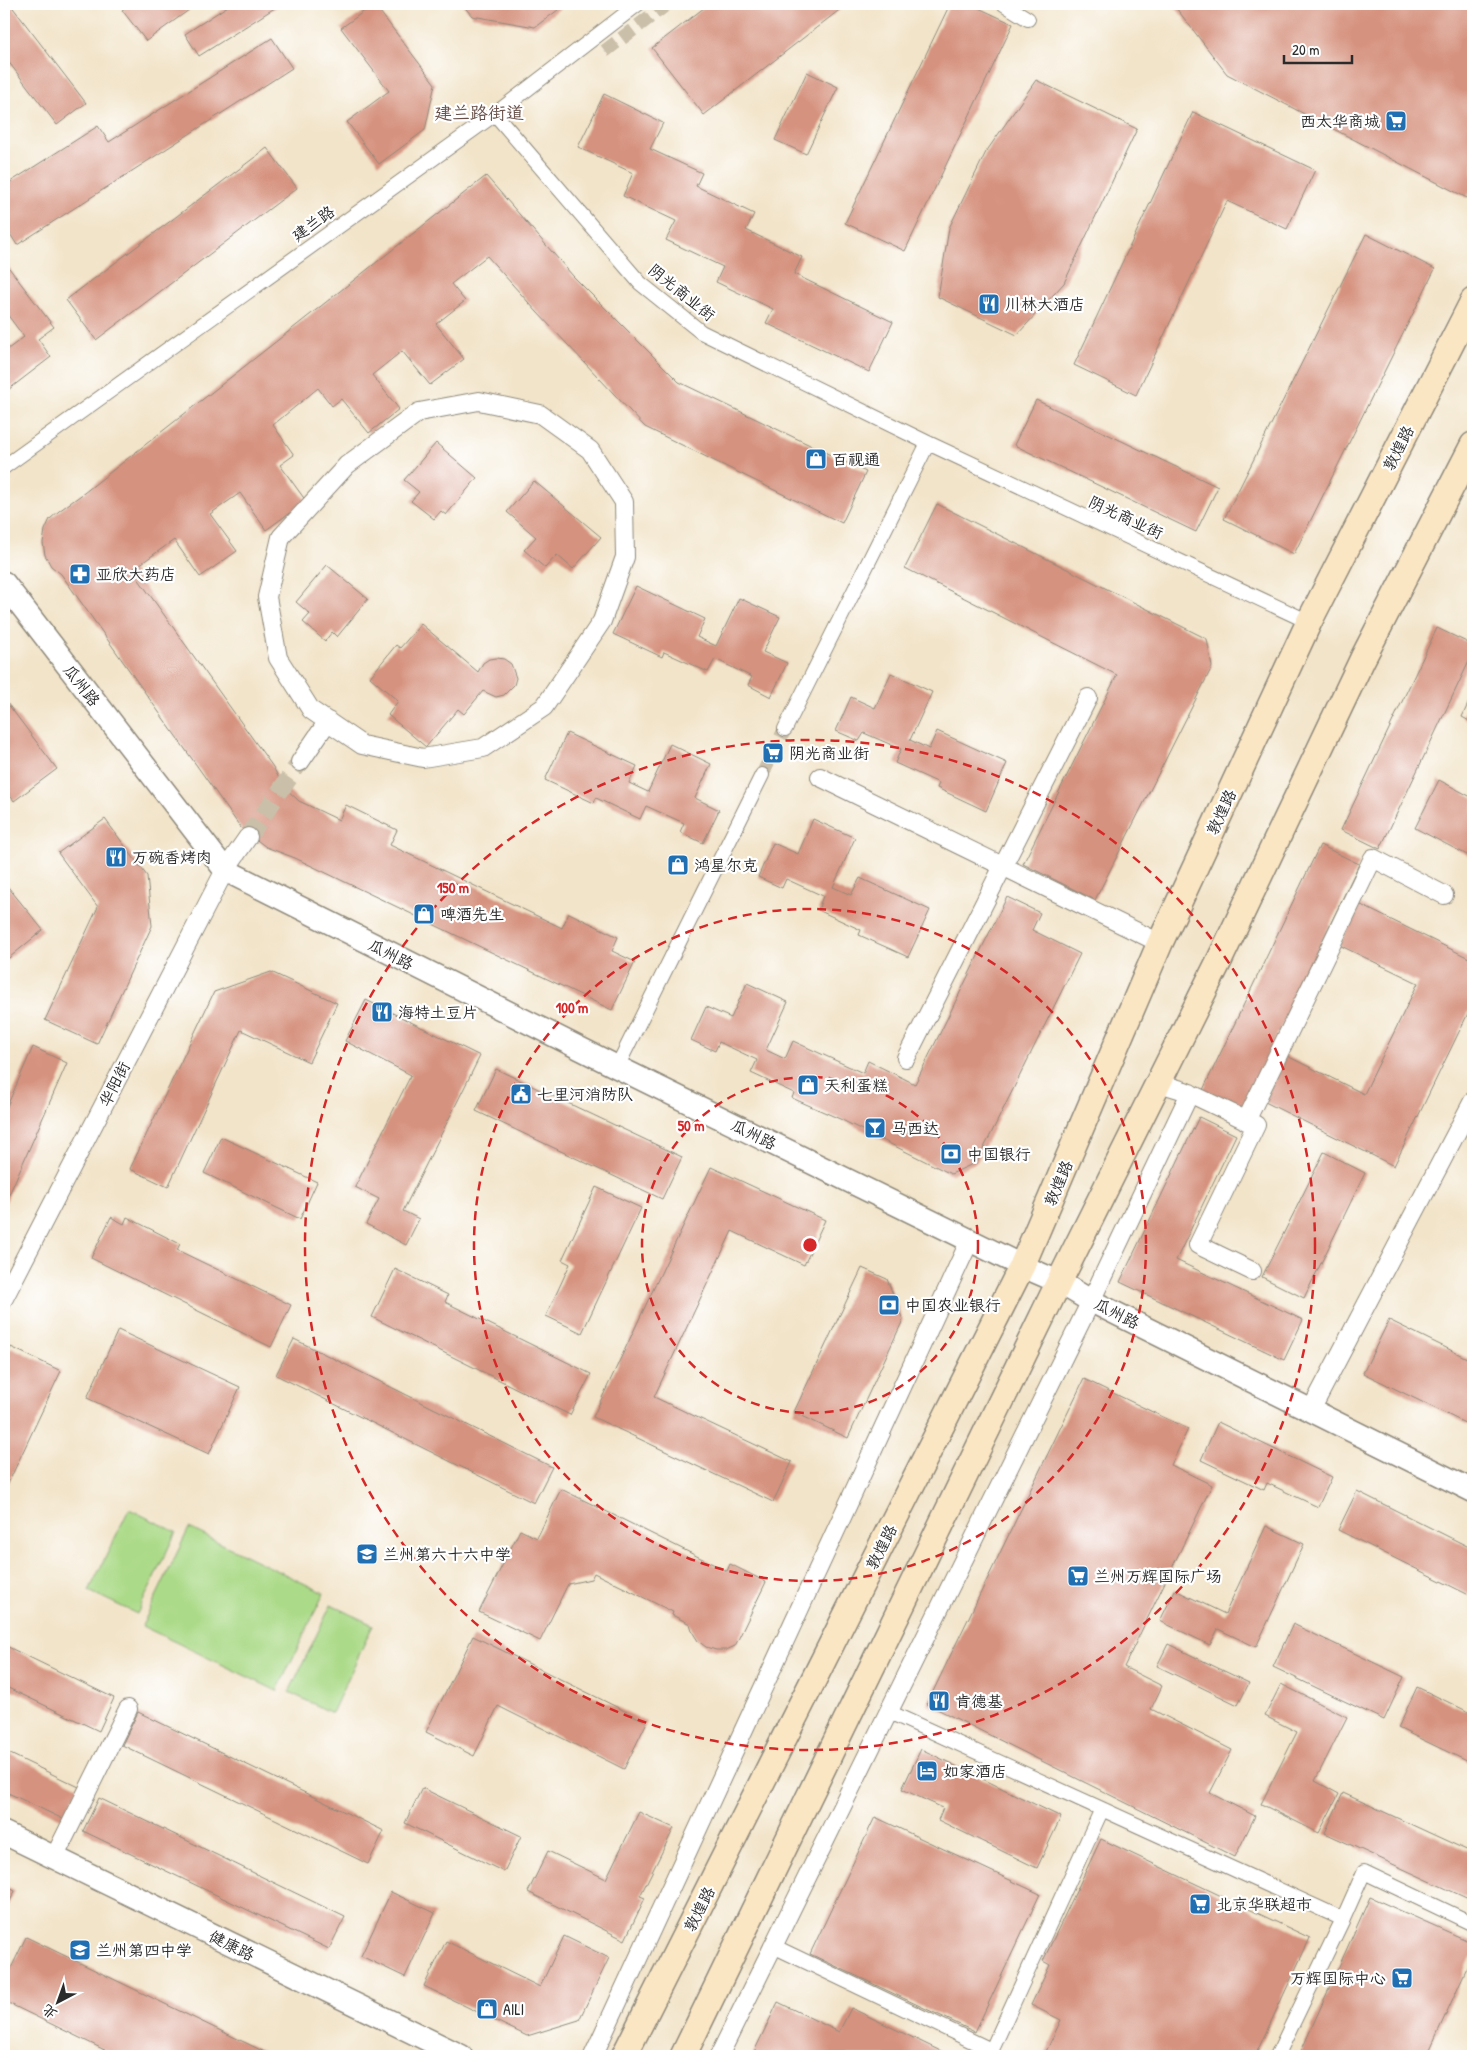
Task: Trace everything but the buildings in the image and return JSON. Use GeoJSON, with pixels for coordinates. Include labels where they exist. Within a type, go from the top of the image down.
{"type":"FeatureCollection","features":[{"type":"Feature","properties":{"kind":"main road","name":"敦煌路"},"geometry":{"type":"LineString","coordinates":[[624,2056],[1022,1266],[1160,943],[1309,622],[1473,301]]}},
{"type":"Feature","properties":{"kind":"main road"},"geometry":{"type":"LineString","coordinates":[[683,2056],[1059,1282],[1159,1083],[1363,658],[1473,445]]}},
{"type":"Feature","properties":{"kind":"street","name":"建兰路"},"geometry":{"type":"LineString","coordinates":[[4,467],[495,114],[638,4]]}},
{"type":"Feature","properties":{"kind":"street"},"geometry":{"type":"LineString","coordinates":[[1004,4],[1028,19]]}},
{"type":"Feature","properties":{"kind":"street","name":"阴光商业街"},"geometry":{"type":"LineString","coordinates":[[495,114],[640,284],[701,332],[928,443],[1309,622]]}},
{"type":"Feature","properties":{"kind":"street"},"geometry":{"type":"LineString","coordinates":[[479,401],[540,414],[590,450],[624,502],[625,556],[602,621],[544,707],[483,748],[423,758],[362,745],[328,721],[312,710],[278,658],[268,597],[280,536],[346,465],[419,412],[479,401]]}},
{"type":"Feature","properties":{"kind":"street"},"geometry":{"type":"LineString","coordinates":[[785,729],[928,443]]}},
{"type":"Feature","properties":{"kind":"street","name":"瓜州路"},"geometry":{"type":"LineString","coordinates":[[4,583],[225,870],[617,1067],[1022,1266],[1059,1282],[1091,1301],[1473,1491]]}},
{"type":"Feature","properties":{"kind":"street"},"geometry":{"type":"LineString","coordinates":[[906,1058],[1088,698]]}},
{"type":"Feature","properties":{"kind":"street"},"geometry":{"type":"LineString","coordinates":[[300,762],[328,721]]}},
{"type":"Feature","properties":{"kind":"street"},"geometry":{"type":"LineString","coordinates":[[617,1067],[762,776]]}},
{"type":"Feature","properties":{"kind":"street"},"geometry":{"type":"LineString","coordinates":[[820,778],[1160,943]]}},
{"type":"Feature","properties":{"kind":"street","name":"华阳街"},"geometry":{"type":"LineString","coordinates":[[4,1298],[225,870],[248,837]]}},
{"type":"Feature","properties":{"kind":"street"},"geometry":{"type":"LineString","coordinates":[[1246,1121],[1374,858],[1444,895]]}},
{"type":"Feature","properties":{"kind":"street"},"geometry":{"type":"LineString","coordinates":[[1159,1083],[1190,1093],[1256,1126],[1198,1245],[1252,1271]]}},
{"type":"Feature","properties":{"kind":"street"},"geometry":{"type":"LineString","coordinates":[[719,2056],[1091,1301],[1190,1093]]}},
{"type":"Feature","properties":{"kind":"street"},"geometry":{"type":"LineString","coordinates":[[1311,1410],[1473,1101]]}},
{"type":"Feature","properties":{"kind":"street"},"geometry":{"type":"LineString","coordinates":[[593,2056],[970,1240]]}},
{"type":"Feature","properties":{"kind":"street"},"geometry":{"type":"LineString","coordinates":[[54,1858],[128,1709]]}},
{"type":"Feature","properties":{"kind":"street"},"geometry":{"type":"LineString","coordinates":[[889,1712],[1343,1919]]}},
{"type":"Feature","properties":{"kind":"street"},"geometry":{"type":"LineString","coordinates":[[773,1946],[990,2053],[1102,1809]]}},
{"type":"Feature","properties":{"kind":"street","name":"健康路"},"geometry":{"type":"LineString","coordinates":[[4,1834],[461,2056]]}},
{"type":"Feature","properties":{"kind":"street"},"geometry":{"type":"LineString","coordinates":[[1277,2056],[1364,1872],[1473,1924]]}},
{"type":"Feature","properties":{"kind":"green space"},"geometry":{"type":"Polygon","coordinates":[[[129,1509],[176,1532],[137,1614],[89,1591],[129,1509]]]}},
{"type":"Feature","properties":{"kind":"green space"},"geometry":{"type":"Polygon","coordinates":[[[189,1528],[324,1593],[277,1691],[142,1626],[189,1528]]]}},
{"type":"Feature","properties":{"kind":"green space"},"geometry":{"type":"Polygon","coordinates":[[[331,1605],[373,1625],[332,1713],[289,1692],[331,1605]]]}},
{"type":"Feature","properties":{"kind":"tunnel"},"geometry":{"type":"LineString","coordinates":[[605,51],[667,4]]}},
{"type":"Feature","properties":{"kind":"tunnel"},"geometry":{"type":"LineString","coordinates":[[762,775],[785,729]]}},
{"type":"Feature","properties":{"kind":"tunnel"},"geometry":{"type":"LineString","coordinates":[[248,837],[300,762]]}},
{"type":"Feature","properties":{"kind":"place","name":"西太华商城"},"geometry":{"type":"Point","coordinates":[1396,121]}},
{"type":"Feature","properties":{"kind":"place","name":"川林大酒店"},"geometry":{"type":"Point","coordinates":[989,304]}},
{"type":"Feature","properties":{"kind":"place","name":"百视通"},"geometry":{"type":"Point","coordinates":[816,459]}},
{"type":"Feature","properties":{"kind":"place","name":"亚欣大药店"},"geometry":{"type":"Point","coordinates":[80,574]}},
{"type":"Feature","properties":{"kind":"place","name":"阴光商业街"},"geometry":{"type":"Point","coordinates":[773,753]}},
{"type":"Feature","properties":{"kind":"place","name":"万碗香烤肉"},"geometry":{"type":"Point","coordinates":[116,857]}},
{"type":"Feature","properties":{"kind":"place","name":"鸿星尔克"},"geometry":{"type":"Point","coordinates":[678,865]}},
{"type":"Feature","properties":{"kind":"place","name":"啤酒先生"},"geometry":{"type":"Point","coordinates":[424,914]}},
{"type":"Feature","properties":{"kind":"place","name":"海特土豆片"},"geometry":{"type":"Point","coordinates":[382,1012]}},
{"type":"Feature","properties":{"kind":"place","name":"天利蛋糕"},"geometry":{"type":"Point","coordinates":[808,1085]}},
{"type":"Feature","properties":{"kind":"place","name":"七里河消防队"},"geometry":{"type":"Point","coordinates":[521,1094]}},
{"type":"Feature","properties":{"kind":"place","name":"马西达"},"geometry":{"type":"Point","coordinates":[875,1128]}},
{"type":"Feature","properties":{"kind":"place","name":"中国银行"},"geometry":{"type":"Point","coordinates":[951,1154]}},
{"type":"Feature","properties":{"kind":"place","name":"中国农业银行"},"geometry":{"type":"Point","coordinates":[889,1305]}},
{"type":"Feature","properties":{"kind":"place","name":"兰州第六十六中学"},"geometry":{"type":"Point","coordinates":[367,1554]}},
{"type":"Feature","properties":{"kind":"place","name":"兰州万辉国际广场"},"geometry":{"type":"Point","coordinates":[1078,1576]}},
{"type":"Feature","properties":{"kind":"place","name":"肯德基"},"geometry":{"type":"Point","coordinates":[939,1701]}},
{"type":"Feature","properties":{"kind":"place","name":"如家酒店"},"geometry":{"type":"Point","coordinates":[927,1771]}},
{"type":"Feature","properties":{"kind":"place","name":"北京华联超市"},"geometry":{"type":"Point","coordinates":[1200,1904]}},
{"type":"Feature","properties":{"kind":"place","name":"兰州第四中学"},"geometry":{"type":"Point","coordinates":[80,1950]}},
{"type":"Feature","properties":{"kind":"place","name":"万辉国际中心"},"geometry":{"type":"Point","coordinates":[1402,1978]}},
{"type":"Feature","properties":{"kind":"place","name":"AILI"},"geometry":{"type":"Point","coordinates":[487,2009]}},
{"type":"Feature","properties":{"kind":"district","name":"建兰路街道"},"geometry":{"type":"Point","coordinates":[479,113]}}]}
